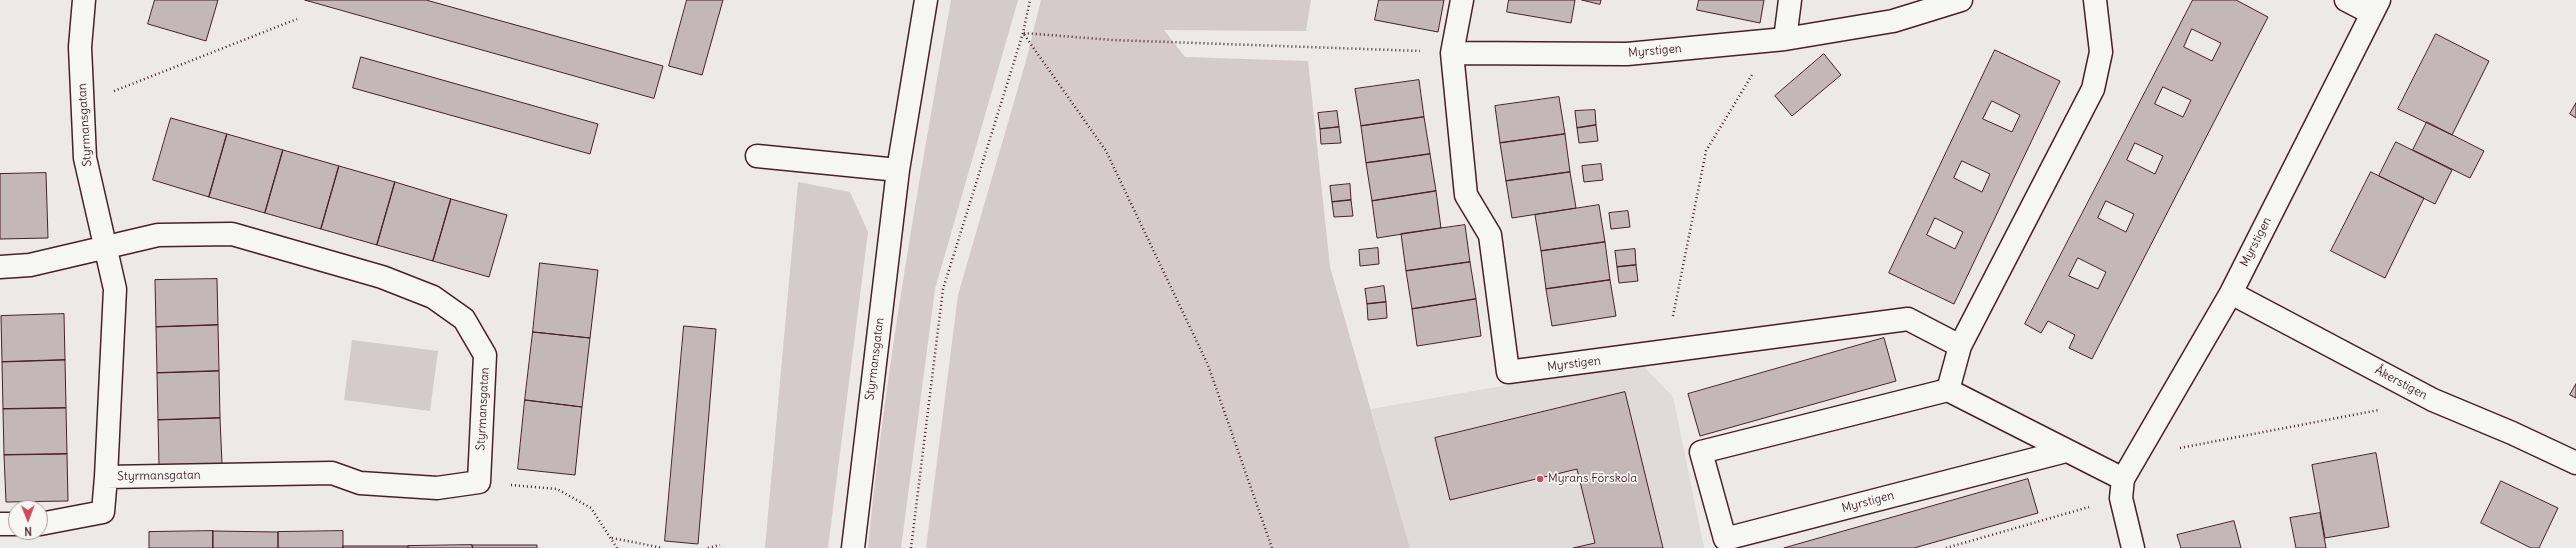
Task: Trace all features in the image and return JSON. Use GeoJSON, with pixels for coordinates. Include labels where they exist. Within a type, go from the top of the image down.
{"type":"FeatureCollection","features":[{"type":"Feature","properties":{"kind":"street","name":"Styrmansgatan"},"geometry":{"type":"LineString","coordinates":[[48,522],[103,512],[106,477],[115,288],[85,158],[80,46],[84,0]]}},
{"type":"Feature","properties":{"kind":"street","name":"Styrmansgatan"},"geometry":{"type":"LineString","coordinates":[[853,548],[898,170],[926,0]]}},
{"type":"Feature","properties":{"kind":"street","name":"Myrstigen"},"geometry":{"type":"LineString","coordinates":[[1462,0],[1452,53],[1466,195],[1490,235],[1508,372],[1908,319],[1960,346]]}},
{"type":"Feature","properties":{"kind":"street"},"geometry":{"type":"LineString","coordinates":[[1786,39],[1790,0]]}},
{"type":"Feature","properties":{"kind":"street","name":"Myrstigen"},"geometry":{"type":"LineString","coordinates":[[1452,53],[1627,54],[1786,39],[1893,21],[1961,0]]}},
{"type":"Feature","properties":{"kind":"street"},"geometry":{"type":"LineString","coordinates":[[2095,0],[2101,52],[2093,89],[1960,346],[1948,390],[2066,451],[2122,489],[2133,548]]}},
{"type":"Feature","properties":{"kind":"street"},"geometry":{"type":"LineString","coordinates":[[2346,0],[2375,7]]}},
{"type":"Feature","properties":{"kind":"street","name":"Myrstigen"},"geometry":{"type":"LineString","coordinates":[[2122,489],[2136,456],[2231,293],[2375,7]]}},
{"type":"Feature","properties":{"kind":"street"},"geometry":{"type":"LineString","coordinates":[[757,156],[898,170]]}},
{"type":"Feature","properties":{"kind":"street","name":"Styrmansgatan"},"geometry":{"type":"LineString","coordinates":[[0,267],[30,265],[105,249],[158,235],[232,234],[382,277],[433,297],[464,319],[485,355],[479,482],[437,488],[360,483],[332,473],[106,477]]}},
{"type":"Feature","properties":{"kind":"street","name":"Åkerstigen"},"geometry":{"type":"LineString","coordinates":[[2231,293],[2432,400],[2512,433],[2576,463]]}},
{"type":"Feature","properties":{"kind":"street","name":"Myrstigen"},"geometry":{"type":"LineString","coordinates":[[1948,390],[1701,452],[1725,539],[2066,451]]}},
{"type":"Feature","properties":{"kind":"path"},"geometry":{"type":"LineString","coordinates":[[911,548],[943,289],[1022,33],[1030,0]]}},
{"type":"Feature","properties":{"kind":"path"},"geometry":{"type":"LineString","coordinates":[[82,104],[297,19]]}},
{"type":"Feature","properties":{"kind":"path"},"geometry":{"type":"LineString","coordinates":[[1022,33],[1113,40],[1452,53]]}},
{"type":"Feature","properties":{"kind":"path"},"geometry":{"type":"LineString","coordinates":[[1022,33],[1106,151],[1208,365],[1272,548]]}},
{"type":"Feature","properties":{"kind":"path"},"geometry":{"type":"LineString","coordinates":[[1666,352],[1706,151],[1752,76],[1786,39]]}},
{"type":"Feature","properties":{"kind":"path"},"geometry":{"type":"LineString","coordinates":[[2136,456],[2432,400]]}},
{"type":"Feature","properties":{"kind":"path"},"geometry":{"type":"LineString","coordinates":[[479,482],[557,489],[591,508],[612,538],[617,548]]}},
{"type":"Feature","properties":{"kind":"path"},"geometry":{"type":"LineString","coordinates":[[1946,548],[2122,489]]}},
{"type":"Feature","properties":{"kind":"path"},"geometry":{"type":"LineString","coordinates":[[612,538],[663,548]]}},
{"type":"Feature","properties":{"kind":"path"},"geometry":{"type":"LineString","coordinates":[[708,548],[720,544]]}},
{"type":"Feature","properties":{"kind":"shaded area"},"geometry":{"type":"Polygon","coordinates":[[[951,0],[1018,0],[935,289],[901,548],[868,548],[884,410],[904,273],[951,0]]]}},
{"type":"Feature","properties":{"kind":"shaded area"},"geometry":{"type":"Polygon","coordinates":[[[1041,0],[1311,0],[1306,31],[1164,30],[1185,57],[1308,61],[1330,267],[1410,548],[926,548],[958,295],[1027,57],[1041,0]]]}},
{"type":"Feature","properties":{"kind":"shaded area"},"geometry":{"type":"Polygon","coordinates":[[[798,182],[850,192],[868,232],[828,548],[765,548],[798,182]]]}},
{"type":"Feature","properties":{"kind":"shaded area"},"geometry":{"type":"Polygon","coordinates":[[[352,340],[438,351],[430,411],[344,400],[352,340]]]}},
{"type":"Feature","properties":{"kind":"shaded area","name":"Myrans Förskola"},"geometry":{"type":"Polygon","coordinates":[[[1639,362],[1673,397],[1704,548],[1410,548],[1371,409],[1639,362]]]}},
{"type":"Feature","properties":{"kind":"building"},"geometry":{"type":"Polygon","coordinates":[[[155,0],[218,0],[206,41],[148,24],[155,0]]]}},
{"type":"Feature","properties":{"kind":"building"},"geometry":{"type":"Polygon","coordinates":[[[305,0],[426,0],[663,66],[654,98],[305,0]]]}},
{"type":"Feature","properties":{"kind":"building"},"geometry":{"type":"Polygon","coordinates":[[[687,0],[723,0],[702,75],[669,66],[687,0]]]}},
{"type":"Feature","properties":{"kind":"building"},"geometry":{"type":"Polygon","coordinates":[[[1379,0],[1444,0],[1438,32],[1375,20],[1379,0]]]}},
{"type":"Feature","properties":{"kind":"building"},"geometry":{"type":"Polygon","coordinates":[[[1509,0],[1575,0],[1571,23],[1507,12],[1509,0]]]}},
{"type":"Feature","properties":{"kind":"building"},"geometry":{"type":"Polygon","coordinates":[[[1582,0],[1601,0],[1600,4],[1582,0]]]}},
{"type":"Feature","properties":{"kind":"building"},"geometry":{"type":"Polygon","coordinates":[[[1699,0],[1764,0],[1760,23],[1697,10],[1699,0]]]}},
{"type":"Feature","properties":{"kind":"building"},"geometry":{"type":"Polygon","coordinates":[[[2193,0],[2236,0],[2268,17],[2092,359],[2069,348],[2075,335],[2048,321],[2041,333],[2025,324],[2193,0]],[[2192,29],[2184,47],[2212,61],[2221,43],[2192,29]],[[2163,87],[2155,104],[2183,117],[2191,100],[2163,87]],[[2135,143],[2127,160],[2155,174],[2163,156],[2135,143]],[[2106,201],[2098,218],[2126,232],[2134,214],[2106,201]],[[2078,258],[2069,276],[2098,289],[2106,272],[2078,258]]]}},
{"type":"Feature","properties":{"kind":"building"},"geometry":{"type":"Polygon","coordinates":[[[2436,34],[2489,61],[2452,135],[2398,109],[2436,34]]]}},
{"type":"Feature","properties":{"kind":"building"},"geometry":{"type":"Polygon","coordinates":[[[1995,50],[2060,81],[1954,304],[1889,273],[1995,50]],[[1992,101],[1983,119],[2012,132],[2020,115],[1992,101]],[[1962,161],[1954,178],[1982,192],[1990,174],[1962,161]],[[1935,218],[1927,235],[1955,249],[1963,232],[1935,218]]]}},
{"type":"Feature","properties":{"kind":"building"},"geometry":{"type":"Polygon","coordinates":[[[1824,54],[1841,75],[1792,116],[1775,96],[1824,54]]]}},
{"type":"Feature","properties":{"kind":"building"},"geometry":{"type":"Polygon","coordinates":[[[361,57],[598,124],[590,154],[353,88],[361,57]]]}},
{"type":"Feature","properties":{"kind":"building"},"geometry":{"type":"Polygon","coordinates":[[[1419,80],[1424,117],[1361,126],[1355,89],[1419,80]]]}},
{"type":"Feature","properties":{"kind":"building"},"geometry":{"type":"Polygon","coordinates":[[[1559,97],[1565,134],[1500,143],[1495,106],[1559,97]]]}},
{"type":"Feature","properties":{"kind":"building"},"geometry":{"type":"Polygon","coordinates":[[[2576,103],[2576,118],[2570,114],[2576,103]]]}},
{"type":"Feature","properties":{"kind":"building"},"geometry":{"type":"Polygon","coordinates":[[[1595,110],[1596,125],[1577,128],[1575,111],[1595,110]]]}},
{"type":"Feature","properties":{"kind":"building"},"geometry":{"type":"Polygon","coordinates":[[[1337,111],[1339,127],[1320,129],[1318,113],[1337,111]]]}},
{"type":"Feature","properties":{"kind":"building"},"geometry":{"type":"Polygon","coordinates":[[[1424,117],[1430,154],[1366,163],[1361,126],[1424,117]]]}},
{"type":"Feature","properties":{"kind":"building"},"geometry":{"type":"Polygon","coordinates":[[[171,118],[227,134],[209,197],[153,180],[171,118]]]}},
{"type":"Feature","properties":{"kind":"building"},"geometry":{"type":"Polygon","coordinates":[[[2427,122],[2484,151],[2470,178],[2413,150],[2427,122]]]}},
{"type":"Feature","properties":{"kind":"building"},"geometry":{"type":"Polygon","coordinates":[[[1596,125],[1598,141],[1579,143],[1577,128],[1596,125]]]}},
{"type":"Feature","properties":{"kind":"building"},"geometry":{"type":"Polygon","coordinates":[[[1339,127],[1341,143],[1321,144],[1320,129],[1339,127]]]}},
{"type":"Feature","properties":{"kind":"building"},"geometry":{"type":"Polygon","coordinates":[[[227,134],[283,150],[265,213],[209,197],[227,134]]]}},
{"type":"Feature","properties":{"kind":"building"},"geometry":{"type":"Polygon","coordinates":[[[1565,134],[1570,172],[1506,181],[1500,143],[1565,134]]]}},
{"type":"Feature","properties":{"kind":"building"},"geometry":{"type":"Polygon","coordinates":[[[2396,142],[2452,170],[2435,204],[2379,176],[2396,142]]]}},
{"type":"Feature","properties":{"kind":"building"},"geometry":{"type":"Polygon","coordinates":[[[283,150],[339,166],[321,229],[265,213],[283,150]]]}},
{"type":"Feature","properties":{"kind":"building"},"geometry":{"type":"Polygon","coordinates":[[[1430,154],[1436,191],[1372,201],[1366,163],[1430,154]]]}},
{"type":"Feature","properties":{"kind":"building"},"geometry":{"type":"Polygon","coordinates":[[[1601,164],[1603,180],[1584,182],[1582,166],[1601,164]]]}},
{"type":"Feature","properties":{"kind":"building"},"geometry":{"type":"Polygon","coordinates":[[[339,166],[395,182],[377,245],[321,229],[339,166]]]}},
{"type":"Feature","properties":{"kind":"building"},"geometry":{"type":"Polygon","coordinates":[[[1570,172],[1576,208],[1512,218],[1506,181],[1570,172]]]}},
{"type":"Feature","properties":{"kind":"building"},"geometry":{"type":"Polygon","coordinates":[[[2371,172],[2424,198],[2385,278],[2331,251],[2371,172]]]}},
{"type":"Feature","properties":{"kind":"building"},"geometry":{"type":"Polygon","coordinates":[[[46,173],[48,238],[0,239],[0,174],[46,173]]]}},
{"type":"Feature","properties":{"kind":"building"},"geometry":{"type":"Polygon","coordinates":[[[395,182],[451,199],[433,261],[377,245],[395,182]]]}},
{"type":"Feature","properties":{"kind":"building"},"geometry":{"type":"Polygon","coordinates":[[[1350,184],[1351,200],[1332,202],[1330,186],[1350,184]]]}},
{"type":"Feature","properties":{"kind":"building"},"geometry":{"type":"Polygon","coordinates":[[[1436,191],[1441,228],[1377,238],[1372,201],[1436,191]]]}},
{"type":"Feature","properties":{"kind":"building"},"geometry":{"type":"Polygon","coordinates":[[[451,199],[507,215],[489,277],[433,261],[451,199]]]}},
{"type":"Feature","properties":{"kind":"building"},"geometry":{"type":"Polygon","coordinates":[[[1351,200],[1353,216],[1334,217],[1332,202],[1351,200]]]}},
{"type":"Feature","properties":{"kind":"building"},"geometry":{"type":"Polygon","coordinates":[[[1599,205],[1605,242],[1541,251],[1535,215],[1599,205]]]}},
{"type":"Feature","properties":{"kind":"building"},"geometry":{"type":"Polygon","coordinates":[[[1628,211],[1630,227],[1611,229],[1609,213],[1628,211]]]}},
{"type":"Feature","properties":{"kind":"building"},"geometry":{"type":"Polygon","coordinates":[[[1465,225],[1470,262],[1406,271],[1401,234],[1465,225]]]}},
{"type":"Feature","properties":{"kind":"building"},"geometry":{"type":"Polygon","coordinates":[[[1605,242],[1610,280],[1546,289],[1541,251],[1605,242]]]}},
{"type":"Feature","properties":{"kind":"building"},"geometry":{"type":"Polygon","coordinates":[[[1378,248],[1379,264],[1360,266],[1359,250],[1378,248]]]}},
{"type":"Feature","properties":{"kind":"building"},"geometry":{"type":"Polygon","coordinates":[[[1635,249],[1636,265],[1617,267],[1615,251],[1635,249]]]}},
{"type":"Feature","properties":{"kind":"building"},"geometry":{"type":"Polygon","coordinates":[[[1470,262],[1476,299],[1412,309],[1406,271],[1470,262]]]}},
{"type":"Feature","properties":{"kind":"building"},"geometry":{"type":"Polygon","coordinates":[[[540,263],[598,270],[590,338],[533,332],[540,263]]]}},
{"type":"Feature","properties":{"kind":"building"},"geometry":{"type":"Polygon","coordinates":[[[1636,265],[1638,281],[1619,283],[1617,267],[1636,265]]]}},
{"type":"Feature","properties":{"kind":"building"},"geometry":{"type":"Polygon","coordinates":[[[217,279],[218,325],[156,327],[155,280],[217,279]]]}},
{"type":"Feature","properties":{"kind":"building"},"geometry":{"type":"Polygon","coordinates":[[[1610,280],[1616,316],[1552,326],[1546,289],[1610,280]]]}},
{"type":"Feature","properties":{"kind":"building"},"geometry":{"type":"Polygon","coordinates":[[[1384,286],[1386,302],[1367,304],[1365,289],[1384,286]]]}},
{"type":"Feature","properties":{"kind":"building"},"geometry":{"type":"Polygon","coordinates":[[[1476,299],[1481,336],[1417,346],[1412,309],[1476,299]]]}},
{"type":"Feature","properties":{"kind":"building"},"geometry":{"type":"Polygon","coordinates":[[[1386,302],[1387,318],[1368,320],[1367,304],[1386,302]]]}},
{"type":"Feature","properties":{"kind":"building"},"geometry":{"type":"Polygon","coordinates":[[[64,314],[65,360],[2,362],[1,316],[64,314]]]}},
{"type":"Feature","properties":{"kind":"building"},"geometry":{"type":"Polygon","coordinates":[[[218,325],[219,371],[157,373],[156,327],[218,325]]]}},
{"type":"Feature","properties":{"kind":"building"},"geometry":{"type":"Polygon","coordinates":[[[684,326],[716,329],[698,544],[665,541],[684,326]]]}},
{"type":"Feature","properties":{"kind":"building"},"geometry":{"type":"Polygon","coordinates":[[[533,332],[590,338],[582,407],[525,400],[533,332]]]}},
{"type":"Feature","properties":{"kind":"building"},"geometry":{"type":"Polygon","coordinates":[[[1884,338],[1896,381],[1700,436],[1688,394],[1884,338]]]}},
{"type":"Feature","properties":{"kind":"building"},"geometry":{"type":"Polygon","coordinates":[[[65,360],[66,408],[3,409],[2,362],[65,360]]]}},
{"type":"Feature","properties":{"kind":"building"},"geometry":{"type":"Polygon","coordinates":[[[219,371],[220,418],[158,420],[157,373],[219,371]]]}},
{"type":"Feature","properties":{"kind":"building"},"geometry":{"type":"Polygon","coordinates":[[[2576,384],[2576,398],[2570,395],[2576,384]]]}},
{"type":"Feature","properties":{"kind":"building"},"geometry":{"type":"Polygon","coordinates":[[[1625,392],[1663,548],[1573,548],[1595,543],[1577,469],[1450,500],[1435,438],[1625,392]]]}},
{"type":"Feature","properties":{"kind":"building"},"geometry":{"type":"Polygon","coordinates":[[[525,400],[582,407],[575,475],[518,469],[525,400]]]}},
{"type":"Feature","properties":{"kind":"building"},"geometry":{"type":"Polygon","coordinates":[[[66,408],[67,454],[4,455],[3,409],[66,408]]]}},
{"type":"Feature","properties":{"kind":"building"},"geometry":{"type":"Polygon","coordinates":[[[220,418],[222,464],[159,466],[158,420],[220,418]]]}},
{"type":"Feature","properties":{"kind":"building"},"geometry":{"type":"Polygon","coordinates":[[[2376,453],[2389,527],[2325,538],[2312,465],[2376,453]]]}},
{"type":"Feature","properties":{"kind":"building"},"geometry":{"type":"Polygon","coordinates":[[[67,454],[68,501],[8,500],[8,502],[6,502],[4,455],[67,454]]]}},
{"type":"Feature","properties":{"kind":"building"},"geometry":{"type":"Polygon","coordinates":[[[2028,479],[2038,513],[1914,548],[1784,548],[2028,479]]]}},
{"type":"Feature","properties":{"kind":"building"},"geometry":{"type":"Polygon","coordinates":[[[2501,481],[2558,508],[2539,548],[2531,548],[2481,523],[2501,481]]]}},
{"type":"Feature","properties":{"kind":"building"},"geometry":{"type":"Polygon","coordinates":[[[2320,513],[2326,548],[2296,548],[2290,518],[2320,513]]]}},
{"type":"Feature","properties":{"kind":"building"},"geometry":{"type":"Polygon","coordinates":[[[2234,521],[2241,548],[2181,548],[2177,535],[2234,521]]]}},
{"type":"Feature","properties":{"kind":"building"},"geometry":{"type":"Polygon","coordinates":[[[213,531],[213,548],[149,548],[149,532],[213,531]]]}},
{"type":"Feature","properties":{"kind":"building"},"geometry":{"type":"Polygon","coordinates":[[[213,531],[278,532],[278,548],[213,548],[213,531]]]}},
{"type":"Feature","properties":{"kind":"building"},"geometry":{"type":"Polygon","coordinates":[[[343,531],[343,548],[278,548],[278,532],[343,531]]]}},
{"type":"Feature","properties":{"kind":"building"},"geometry":{"type":"Polygon","coordinates":[[[472,545],[473,548],[408,548],[408,546],[472,545]]]}},
{"type":"Feature","properties":{"kind":"building"},"geometry":{"type":"Polygon","coordinates":[[[472,545],[537,545],[537,548],[473,548],[472,545]]]}},
{"type":"Feature","properties":{"kind":"building"},"geometry":{"type":"Polygon","coordinates":[[[343,546],[408,546],[408,548],[343,548],[343,546]]]}},
{"type":"Feature","properties":{"kind":"place","name":"Myrans Förskola"},"geometry":{"type":"Point","coordinates":[1540,479]}}]}
